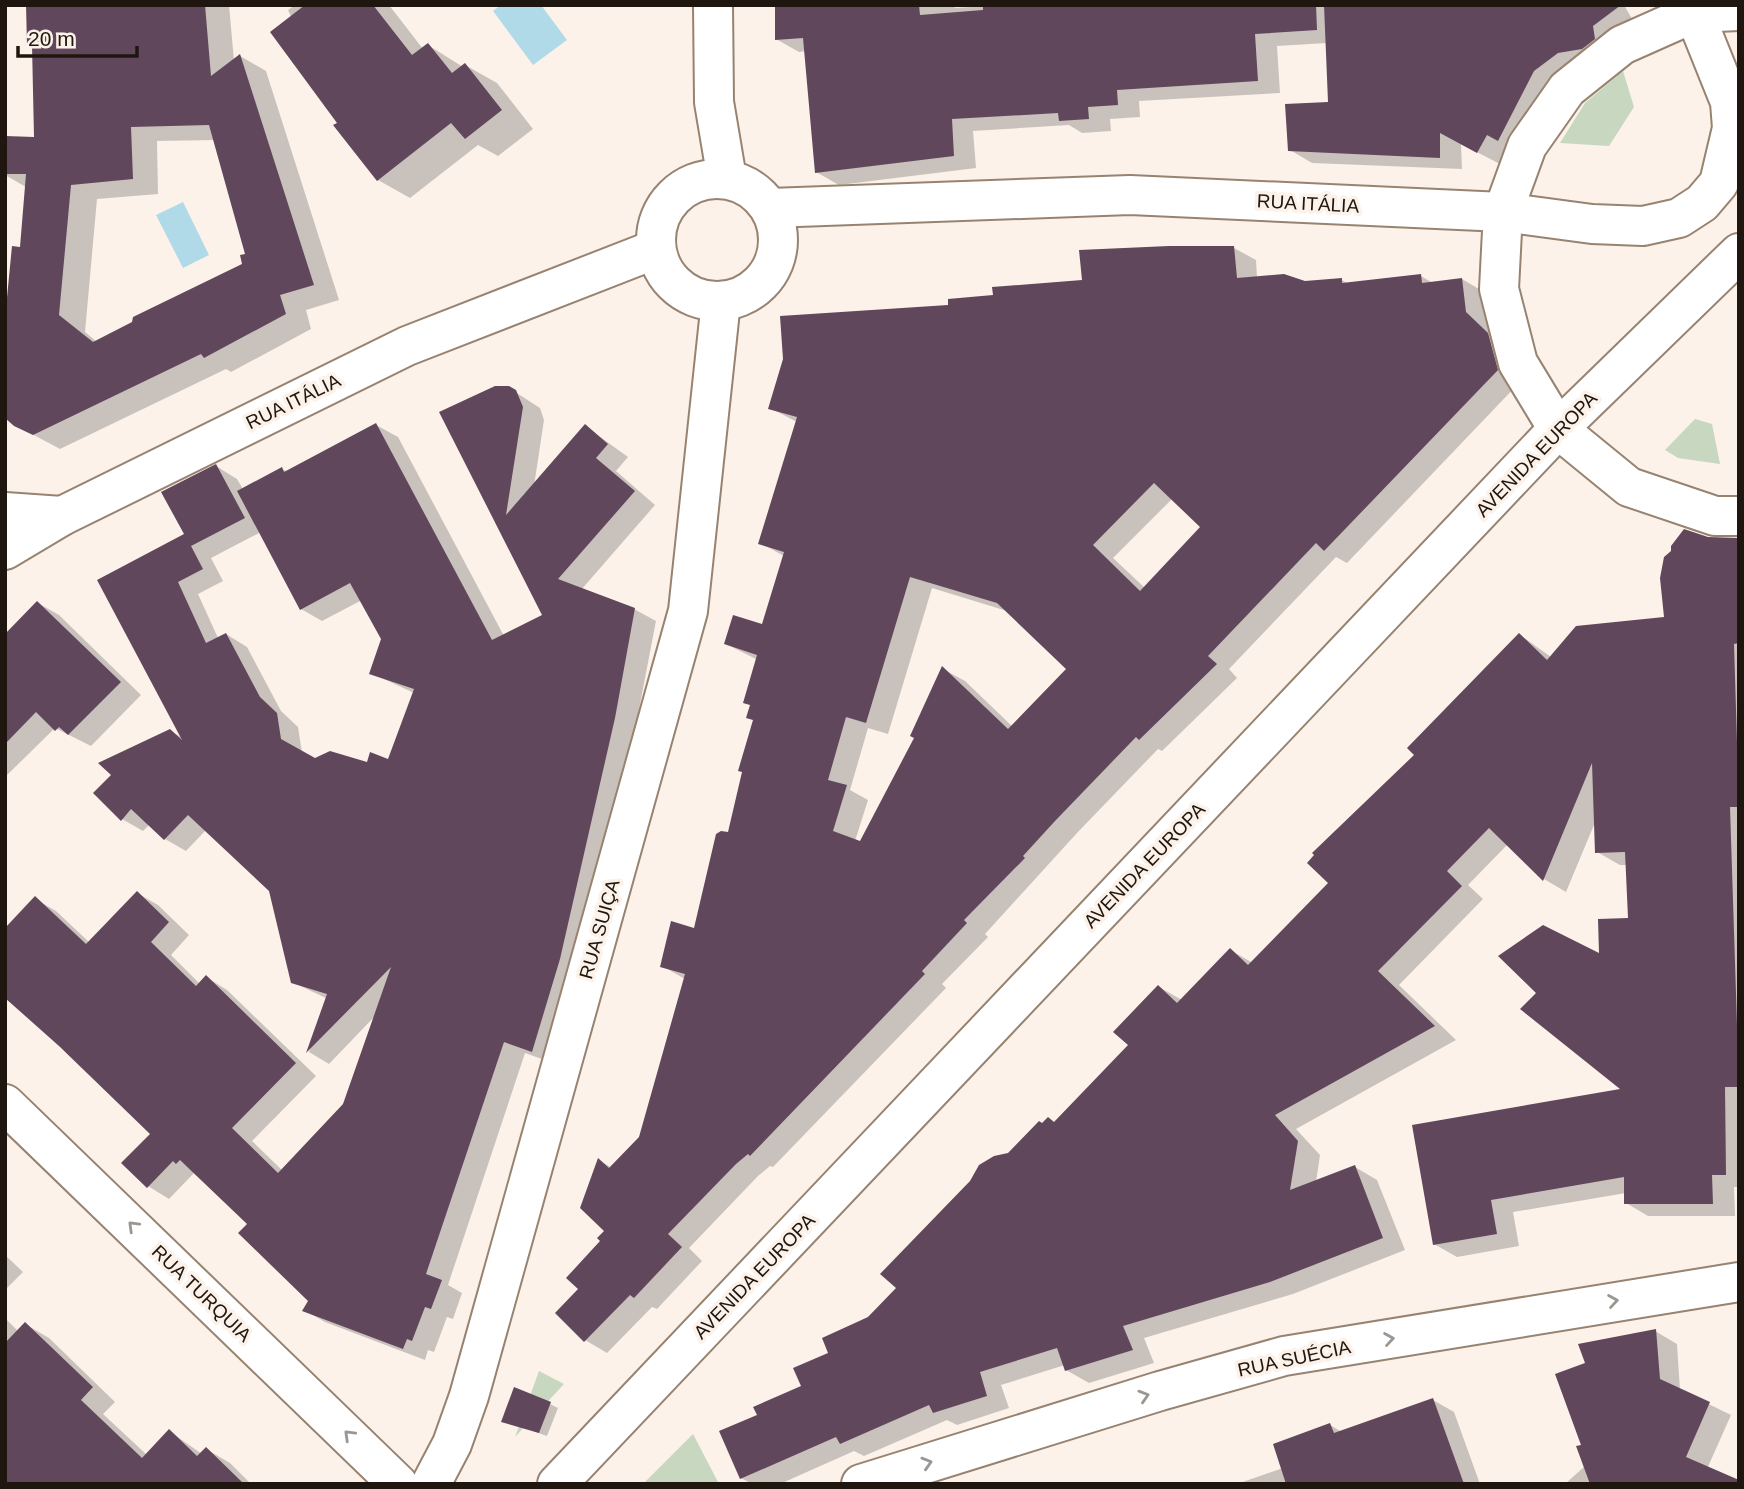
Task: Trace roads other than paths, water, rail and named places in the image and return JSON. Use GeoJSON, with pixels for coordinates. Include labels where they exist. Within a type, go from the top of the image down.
{"type":"FeatureCollection","features":[{"type":"Feature","properties":{"kind":"street"},"geometry":{"type":"LineString","coordinates":[[713,5],[713,179]]}},
{"type":"Feature","properties":{"kind":"street"},"geometry":{"type":"LineString","coordinates":[[1739,11],[1692,9],[1622,46],[1567,89],[1527,146],[1503,212],[1499,289],[1518,363],[1558,429],[1629,487],[1715,516],[1739,516]]}},
{"type":"Feature","properties":{"kind":"street","name":"RUA ITÁLIA"},"geometry":{"type":"LineString","coordinates":[[775,220],[881,204],[1130,195],[1503,212],[1592,224],[1643,226],[1679,218],[1702,203],[1719,183],[1732,128],[1730,102],[1692,9]]}},
{"type":"Feature","properties":{"kind":"street"},"geometry":{"type":"LineString","coordinates":[[713,179],[744,184],[759,194],[775,220],[776,257],[765,279],[746,295],[710,300],[678,288],[659,260],[656,227],[665,206],[680,190],[713,179]]}},
{"type":"Feature","properties":{"kind":"street","name":"AVENIDA EUROPA"},"geometry":{"type":"LineString","coordinates":[[557,1484],[1558,429],[1739,253]]}},
{"type":"Feature","properties":{"kind":"street","name":"RUA ITÁLIA"},"geometry":{"type":"LineString","coordinates":[[5,550],[62,516],[408,346],[528,296],[659,260]]}},
{"type":"Feature","properties":{"kind":"street","name":"RUA SUIÇA"},"geometry":{"type":"LineString","coordinates":[[431,1484],[452,1444],[469,1396],[688,611],[716,363],[710,300]]}},
{"type":"Feature","properties":{"kind":"street"},"geometry":{"type":"LineString","coordinates":[[5,512],[62,516]]}},
{"type":"Feature","properties":{"kind":"street","name":"RUA TURQUIA"},"geometry":{"type":"LineString","coordinates":[[5,1104],[397,1484]]}},
{"type":"Feature","properties":{"kind":"street","name":"RUA SUÉCIA"},"geometry":{"type":"LineString","coordinates":[[861,1484],[1160,1391],[1284,1356],[1739,1282]]}},
{"type":"Feature","properties":{"kind":"water"},"geometry":{"type":"Polygon","coordinates":[[[501,5],[541,5],[567,40],[533,65],[493,11],[501,5]]]}},
{"type":"Feature","properties":{"kind":"water"},"geometry":{"type":"Polygon","coordinates":[[[183,202],[209,255],[183,268],[156,215],[183,202]]]}}]}
